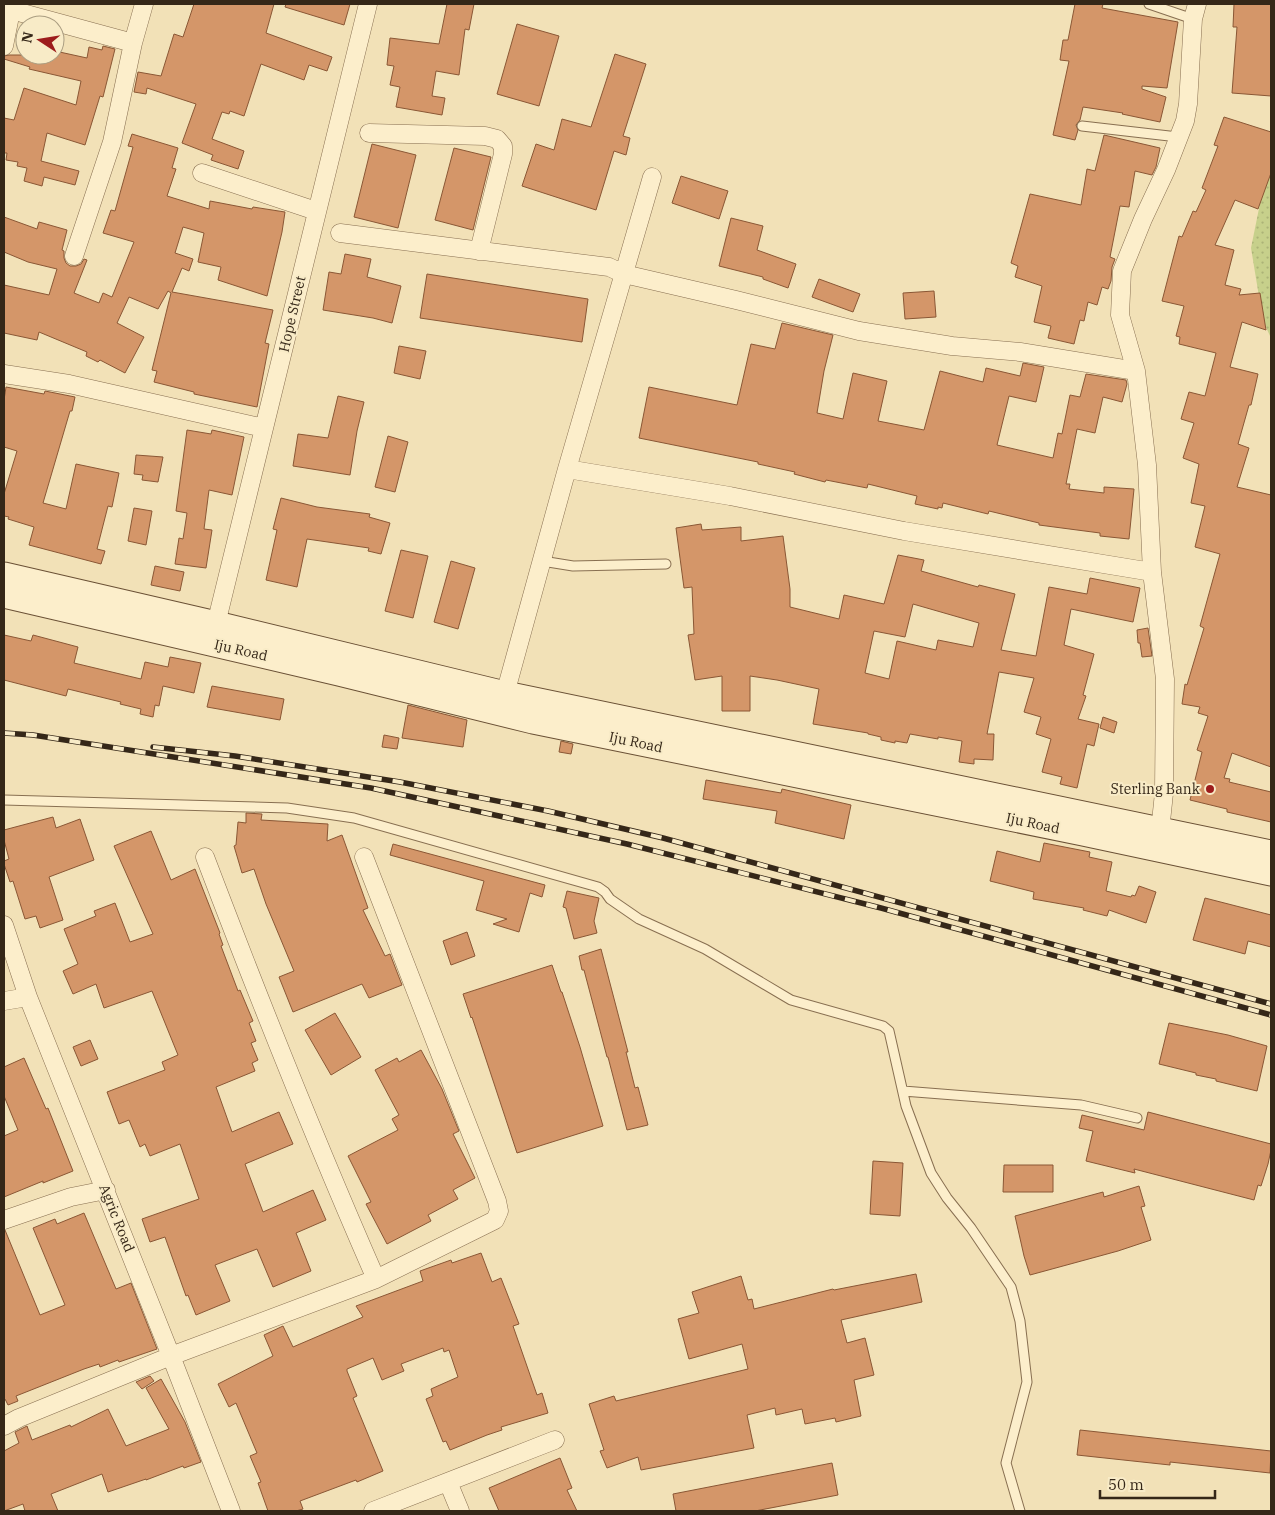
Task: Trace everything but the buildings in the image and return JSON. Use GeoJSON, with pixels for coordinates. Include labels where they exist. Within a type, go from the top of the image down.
{"type":"FeatureCollection","features":[{"type":"Feature","properties":{"kind":"main road","name":"Iju Road"},"geometry":{"type":"LineString","coordinates":[[4,575],[506,694],[1085,824],[1271,873]]}},
{"type":"Feature","properties":{"kind":"main road","name":"Iju Road"},"geometry":{"type":"LineString","coordinates":[[4,595],[533,720],[1085,824],[1160,831],[1271,853]]}},
{"type":"Feature","properties":{"kind":"street"},"geometry":{"type":"LineString","coordinates":[[74,256],[112,142],[133,43],[144,4]]}},
{"type":"Feature","properties":{"kind":"street","name":"Hope Street"},"geometry":{"type":"LineString","coordinates":[[216,624],[368,4]]}},
{"type":"Feature","properties":{"kind":"street"},"geometry":{"type":"LineString","coordinates":[[4,46],[8,9],[133,43]]}},
{"type":"Feature","properties":{"kind":"street"},"geometry":{"type":"LineString","coordinates":[[1160,831],[1164,793],[1165,678],[1152,572],[1147,465],[1136,371],[1120,315],[1122,271],[1185,121],[1195,11]]}},
{"type":"Feature","properties":{"kind":"street"},"geometry":{"type":"LineString","coordinates":[[369,134],[485,136],[497,139],[503,146],[503,154],[479,251]]}},
{"type":"Feature","properties":{"kind":"street"},"geometry":{"type":"LineString","coordinates":[[202,173],[316,211]]}},
{"type":"Feature","properties":{"kind":"street"},"geometry":{"type":"LineString","coordinates":[[506,694],[567,470],[652,177]]}},
{"type":"Feature","properties":{"kind":"street"},"geometry":{"type":"LineString","coordinates":[[340,233],[609,267],[624,274],[859,330],[952,346],[1020,352],[1136,371]]}},
{"type":"Feature","properties":{"kind":"street"},"geometry":{"type":"LineString","coordinates":[[4,374],[69,384],[264,428]]}},
{"type":"Feature","properties":{"kind":"street"},"geometry":{"type":"LineString","coordinates":[[567,470],[730,496],[904,531],[1152,572]]}},
{"type":"Feature","properties":{"kind":"street"},"geometry":{"type":"LineString","coordinates":[[205,857],[333,1181],[376,1279]]}},
{"type":"Feature","properties":{"kind":"street"},"geometry":{"type":"LineString","coordinates":[[4,1426],[42,1408],[171,1356],[376,1279],[495,1220],[499,1211],[498,1201],[364,857]]}},
{"type":"Feature","properties":{"kind":"street","name":"Agric Road"},"geometry":{"type":"LineString","coordinates":[[4,925],[28,996],[231,1511]]}},
{"type":"Feature","properties":{"kind":"street"},"geometry":{"type":"LineString","coordinates":[[4,1002],[28,996]]}},
{"type":"Feature","properties":{"kind":"street"},"geometry":{"type":"LineString","coordinates":[[4,1220],[71,1197],[106,1190]]}},
{"type":"Feature","properties":{"kind":"street"},"geometry":{"type":"LineString","coordinates":[[373,1511],[555,1440]]}},
{"type":"Feature","properties":{"kind":"street"},"geometry":{"type":"LineString","coordinates":[[448,1482],[460,1511]]}},
{"type":"Feature","properties":{"kind":"lane"},"geometry":{"type":"LineString","coordinates":[[1149,4],[1195,11]]}},
{"type":"Feature","properties":{"kind":"lane"},"geometry":{"type":"LineString","coordinates":[[1082,126],[1178,137]]}},
{"type":"Feature","properties":{"kind":"lane"},"geometry":{"type":"LineString","coordinates":[[542,561],[573,566],[666,564]]}},
{"type":"Feature","properties":{"kind":"lane"},"geometry":{"type":"LineString","coordinates":[[4,800],[287,808],[354,818],[598,887],[610,899],[639,920],[705,949],[791,1000],[883,1026],[889,1031],[906,1106],[931,1173],[1011,1287],[1020,1320],[1027,1382],[1006,1463],[1020,1511]]}},
{"type":"Feature","properties":{"kind":"lane"},"geometry":{"type":"LineString","coordinates":[[903,1091],[1081,1104],[1137,1118]]}},
{"type":"Feature","properties":{"kind":"green space"},"geometry":{"type":"Polygon","coordinates":[[[1271,149],[1271,338],[1263,321],[1251,248],[1271,149]]]}},
{"type":"Feature","properties":{"kind":"railway"},"geometry":{"type":"LineString","coordinates":[[4,733],[33,735],[371,788],[627,844],[881,908],[1271,1015]]}},
{"type":"Feature","properties":{"kind":"railway"},"geometry":{"type":"LineString","coordinates":[[153,747],[235,756],[400,782],[548,811],[663,838],[1271,1004]]}},
{"type":"Feature","properties":{"kind":"place","name":"Sterling Bank"},"geometry":{"type":"Point","coordinates":[1210,789]}}]}
